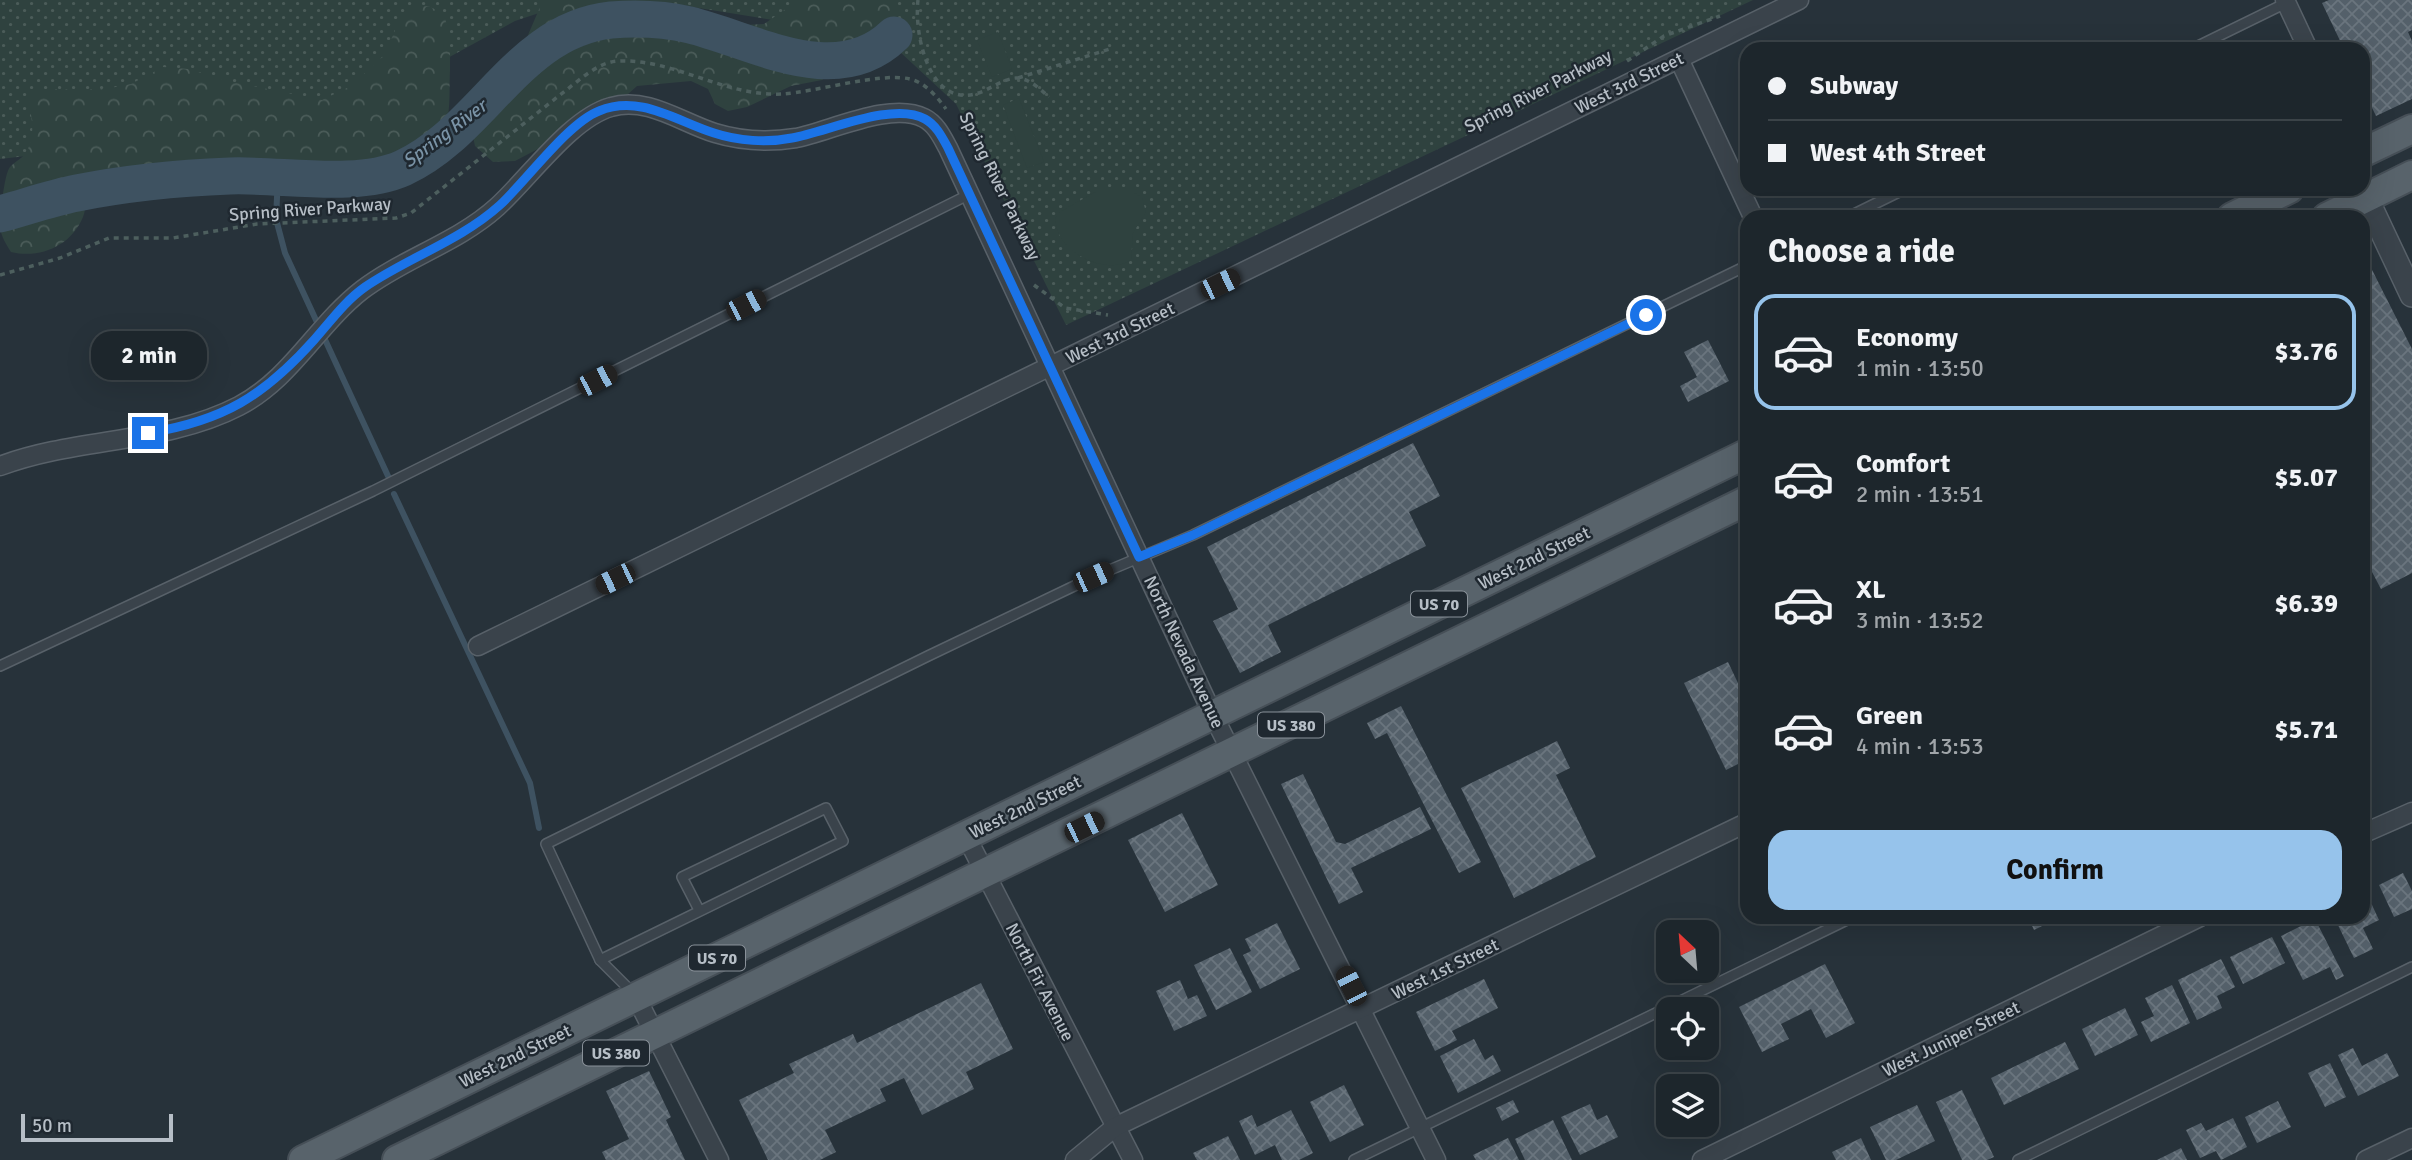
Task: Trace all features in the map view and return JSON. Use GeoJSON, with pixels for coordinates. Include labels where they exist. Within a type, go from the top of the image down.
{"type":"FeatureCollection","features":[{"type":"Feature","properties":{"kind":"main road"},"geometry":{"type":"LineString","coordinates":[[2370,149],[2412,129]]}},
{"type":"Feature","properties":{"kind":"main road"},"geometry":{"type":"LineString","coordinates":[[2370,192],[2412,175]]}},
{"type":"Feature","properties":{"kind":"main road"},"geometry":{"type":"LineString","coordinates":[[2246,210],[2275,196]]}},
{"type":"Feature","properties":{"kind":"main road"},"geometry":{"type":"LineString","coordinates":[[2338,210],[2361,196]]}},
{"type":"Feature","properties":{"kind":"main road","name":"West 2nd Street"},"geometry":{"type":"LineString","coordinates":[[303,1160],[331,1154],[636,997],[1740,457]]}},
{"type":"Feature","properties":{"kind":"main road","name":"US 380"},"geometry":{"type":"LineString","coordinates":[[397,1160],[1740,505]]}},
{"type":"Feature","properties":{"kind":"street","name":"West 3rd Street"},"geometry":{"type":"LineString","coordinates":[[478,646],[1799,0]]}},
{"type":"Feature","properties":{"kind":"street"},"geometry":{"type":"LineString","coordinates":[[2288,1],[2305,42]]}},
{"type":"Feature","properties":{"kind":"street"},"geometry":{"type":"LineString","coordinates":[[1679,59],[1740,189]]}},
{"type":"Feature","properties":{"kind":"street","name":"North Nevada Avenue"},"geometry":{"type":"LineString","coordinates":[[0,466],[64,448],[200,422],[256,396],[291,366],[355,295],[487,216],[518,188],[578,124],[596,111],[619,104],[643,106],[717,134],[761,141],[810,135],[890,114],[911,114],[925,119],[940,134],[970,194],[1213,715],[1363,1009],[1436,1160]]}},
{"type":"Feature","properties":{"kind":"street"},"geometry":{"type":"LineString","coordinates":[[2365,196],[2412,295]]}},
{"type":"Feature","properties":{"kind":"street"},"geometry":{"type":"LineString","coordinates":[[2370,830],[2412,811]]}},
{"type":"Feature","properties":{"kind":"street","name":"West 1st Street"},"geometry":{"type":"LineString","coordinates":[[1075,1160],[1115,1127],[1740,826]]}},
{"type":"Feature","properties":{"kind":"street","name":"North Fir Avenue"},"geometry":{"type":"LineString","coordinates":[[966,836],[1133,1160]]}},
{"type":"Feature","properties":{"kind":"street","name":"West Juniper Street"},"geometry":{"type":"LineString","coordinates":[[1702,1160],[2186,924]]}},
{"type":"Feature","properties":{"kind":"street"},"geometry":{"type":"LineString","coordinates":[[636,997],[719,1160]]}},
{"type":"Feature","properties":{"kind":"street"},"geometry":{"type":"LineString","coordinates":[[2366,1160],[2412,1138]]}},
{"type":"Feature","properties":{"kind":"lane"},"geometry":{"type":"LineString","coordinates":[[2206,42],[2288,1]]}},
{"type":"Feature","properties":{"kind":"lane"},"geometry":{"type":"LineString","coordinates":[[0,666],[373,491],[970,194]]}},
{"type":"Feature","properties":{"kind":"lane"},"geometry":{"type":"LineString","coordinates":[[1862,210],[1891,196]]}},
{"type":"Feature","properties":{"kind":"lane"},"geometry":{"type":"LineString","coordinates":[[636,997],[600,960],[546,844],[939,650],[1139,557],[1193,535],[1740,270]]}},
{"type":"Feature","properties":{"kind":"lane"},"geometry":{"type":"LineString","coordinates":[[600,960],[843,841],[826,808],[682,877],[699,910]]}},
{"type":"Feature","properties":{"kind":"lane"},"geometry":{"type":"LineString","coordinates":[[1354,1160],[1839,924]]}},
{"type":"Feature","properties":{"kind":"lane"},"geometry":{"type":"LineString","coordinates":[[2018,1160],[2412,967]]}},
{"type":"Feature","properties":{"kind":"path"},"geometry":{"type":"LineString","coordinates":[[918,0],[918,39],[928,67],[939,82],[957,94],[974,95],[1016,78],[1112,48]]}},
{"type":"Feature","properties":{"kind":"path","name":"Spring River Parkway"},"geometry":{"type":"LineString","coordinates":[[1624,64],[1664,36],[1731,10]]}},
{"type":"Feature","properties":{"kind":"path","name":"Spring River Parkway"},"geometry":{"type":"LineString","coordinates":[[0,275],[60,258],[109,238],[173,238],[271,223],[373,220],[411,213],[573,85],[606,64],[619,61],[641,62],[757,93],[784,94],[867,81],[912,79],[929,89],[950,115]]}},
{"type":"Feature","properties":{"kind":"path"},"geometry":{"type":"LineString","coordinates":[[1016,78],[1029,81],[1049,97]]}},
{"type":"Feature","properties":{"kind":"path","name":"Spring River Parkway"},"geometry":{"type":"LineString","coordinates":[[1032,284],[1065,308],[1103,316],[1111,315]]}},
{"type":"Feature","properties":{"kind":"green space"},"geometry":{"type":"Polygon","coordinates":[[[0,0],[578,0],[515,21],[333,121],[0,159],[0,0]]]}},
{"type":"Feature","properties":{"kind":"green space"},"geometry":{"type":"Polygon","coordinates":[[[543,0],[667,0],[684,16],[744,25],[764,24],[799,0],[894,0],[896,11],[890,25],[877,37],[842,53],[833,71],[822,80],[791,86],[747,107],[728,111],[715,104],[708,89],[691,81],[637,86],[608,112],[515,161],[493,162],[475,146],[472,132],[501,98],[543,0]]]}},
{"type":"Feature","properties":{"kind":"green space"},"geometry":{"type":"Polygon","coordinates":[[[649,0],[1753,0],[1066,325],[956,104],[899,51],[773,20],[649,0]]]}},
{"type":"Feature","properties":{"kind":"green space"},"geometry":{"type":"Polygon","coordinates":[[[428,6],[443,13],[450,41],[449,111],[439,140],[429,154],[402,176],[370,188],[335,187],[282,160],[119,175],[88,185],[83,217],[78,227],[63,243],[33,254],[11,252],[0,227],[4,186],[10,167],[24,155],[30,143],[30,95],[44,89],[105,89],[131,84],[163,67],[188,69],[228,81],[322,100],[351,86],[385,54],[401,16],[411,8],[428,6]]]}},
{"type":"Feature","properties":{"kind":"green space"},"geometry":{"type":"Polygon","coordinates":[[[998,32],[1012,69],[992,77],[977,40],[998,32]]]}},
{"type":"Feature","properties":{"kind":"green space"},"geometry":{"type":"Polygon","coordinates":[[[1019,98],[1044,162],[1027,168],[1003,105],[1019,98]]]}},
{"type":"Feature","properties":{"kind":"green space"},"geometry":{"type":"Polygon","coordinates":[[[1097,191],[1132,191],[1142,198],[1146,212],[1133,233],[1131,260],[1107,265],[1094,262],[1082,257],[1062,240],[1056,217],[1097,191]]]}},
{"type":"Feature","properties":{"kind":"building"},"geometry":{"type":"Polygon","coordinates":[[[2329,0],[2412,0],[2412,30],[2408,32],[2412,41],[2412,99],[2376,116],[2370,104],[2370,42],[2341,42],[2322,3],[2329,0]]]}},
{"type":"Feature","properties":{"kind":"building"},"geometry":{"type":"Polygon","coordinates":[[[2370,266],[2412,349],[2412,573],[2381,589],[2370,568],[2370,266]]]}},
{"type":"Feature","properties":{"kind":"building"},"geometry":{"type":"Polygon","coordinates":[[[1708,340],[1729,381],[1688,402],[1680,386],[1697,377],[1684,352],[1708,340]]]}},
{"type":"Feature","properties":{"kind":"building"},"geometry":{"type":"Polygon","coordinates":[[[1413,443],[1440,496],[1409,512],[1426,546],[1268,625],[1281,652],[1240,673],[1213,621],[1238,609],[1207,547],[1413,443]]]}},
{"type":"Feature","properties":{"kind":"building"},"geometry":{"type":"Polygon","coordinates":[[[1728,662],[1740,687],[1740,763],[1726,770],[1684,683],[1728,662]]]}},
{"type":"Feature","properties":{"kind":"building"},"geometry":{"type":"Polygon","coordinates":[[[1401,706],[1481,862],[1459,873],[1387,733],[1375,739],[1367,723],[1401,706]]]}},
{"type":"Feature","properties":{"kind":"building"},"geometry":{"type":"Polygon","coordinates":[[[1557,741],[1570,768],[1556,775],[1596,857],[1514,898],[1461,788],[1557,741]]]}},
{"type":"Feature","properties":{"kind":"building"},"geometry":{"type":"Polygon","coordinates":[[[1303,774],[1336,842],[1345,844],[1420,807],[1431,829],[1351,868],[1363,892],[1339,904],[1281,784],[1303,774]]]}},
{"type":"Feature","properties":{"kind":"building"},"geometry":{"type":"Polygon","coordinates":[[[1182,813],[1218,885],[1165,912],[1128,840],[1182,813]]]}},
{"type":"Feature","properties":{"kind":"building"},"geometry":{"type":"Polygon","coordinates":[[[2403,873],[2412,891],[2412,909],[2394,917],[2379,885],[2403,873]]]}},
{"type":"Feature","properties":{"kind":"building"},"geometry":{"type":"Polygon","coordinates":[[[2370,901],[2379,920],[2363,928],[2373,949],[2354,958],[2337,924],[2370,924],[2370,901]]]}},
{"type":"Feature","properties":{"kind":"building"},"geometry":{"type":"Polygon","coordinates":[[[1277,923],[1300,969],[1260,989],[1243,955],[1251,951],[1245,939],[1277,923]]]}},
{"type":"Feature","properties":{"kind":"building"},"geometry":{"type":"Polygon","coordinates":[[[2031,924],[2046,924],[2034,930],[2031,924]]]}},
{"type":"Feature","properties":{"kind":"building"},"geometry":{"type":"Polygon","coordinates":[[[2305,924],[2318,924],[2344,976],[2336,980],[2330,967],[2303,980],[2281,936],[2305,924]]]}},
{"type":"Feature","properties":{"kind":"building"},"geometry":{"type":"Polygon","coordinates":[[[2272,937],[2285,963],[2243,984],[2230,957],[2272,937]]]}},
{"type":"Feature","properties":{"kind":"building"},"geometry":{"type":"Polygon","coordinates":[[[1230,948],[1252,992],[1216,1010],[1194,965],[1230,948]]]}},
{"type":"Feature","properties":{"kind":"building"},"geometry":{"type":"Polygon","coordinates":[[[2221,959],[2235,987],[2217,996],[2222,1008],[2197,1020],[2178,980],[2221,959]]]}},
{"type":"Feature","properties":{"kind":"building"},"geometry":{"type":"Polygon","coordinates":[[[1825,964],[1855,1023],[1826,1038],[1811,1009],[1781,1024],[1789,1039],[1762,1052],[1739,1007],[1825,964]]]}},
{"type":"Feature","properties":{"kind":"building"},"geometry":{"type":"Polygon","coordinates":[[[1484,979],[1498,1008],[1452,1031],[1457,1040],[1435,1051],[1416,1012],[1484,979]]]}},
{"type":"Feature","properties":{"kind":"building"},"geometry":{"type":"Polygon","coordinates":[[[1180,980],[1188,999],[1197,995],[1207,1016],[1174,1031],[1156,991],[1180,980]]]}},
{"type":"Feature","properties":{"kind":"building"},"geometry":{"type":"Polygon","coordinates":[[[981,983],[1013,1049],[966,1072],[974,1089],[922,1115],[904,1078],[880,1089],[886,1101],[825,1130],[836,1152],[820,1160],[768,1160],[739,1100],[794,1073],[789,1064],[853,1034],[857,1043],[981,983]]]}},
{"type":"Feature","properties":{"kind":"building"},"geometry":{"type":"Polygon","coordinates":[[[2172,985],[2190,1023],[2151,1042],[2141,1022],[2154,1016],[2145,998],[2172,985]]]}},
{"type":"Feature","properties":{"kind":"building"},"geometry":{"type":"Polygon","coordinates":[[[2125,1008],[2138,1035],[2095,1056],[2082,1029],[2125,1008]]]}},
{"type":"Feature","properties":{"kind":"building"},"geometry":{"type":"Polygon","coordinates":[[[1474,1039],[1485,1060],[1493,1055],[1501,1071],[1458,1093],[1440,1056],[1474,1039]]]}},
{"type":"Feature","properties":{"kind":"building"},"geometry":{"type":"Polygon","coordinates":[[[2065,1042],[2079,1069],[2004,1105],[1991,1078],[2065,1042]]]}},
{"type":"Feature","properties":{"kind":"building"},"geometry":{"type":"Polygon","coordinates":[[[2353,1048],[2362,1066],[2387,1053],[2399,1076],[2358,1096],[2338,1055],[2353,1048]]]}},
{"type":"Feature","properties":{"kind":"building"},"geometry":{"type":"Polygon","coordinates":[[[2330,1063],[2346,1097],[2325,1107],[2308,1073],[2330,1063]]]}},
{"type":"Feature","properties":{"kind":"building"},"geometry":{"type":"Polygon","coordinates":[[[649,1071],[671,1117],[666,1120],[685,1160],[606,1160],[602,1152],[629,1139],[606,1091],[649,1071]]]}},
{"type":"Feature","properties":{"kind":"building"},"geometry":{"type":"Polygon","coordinates":[[[1344,1085],[1364,1125],[1330,1142],[1310,1102],[1344,1085]]]}},
{"type":"Feature","properties":{"kind":"building"},"geometry":{"type":"Polygon","coordinates":[[[1962,1090],[1994,1157],[1987,1160],[1962,1160],[1936,1102],[1962,1090]]]}},
{"type":"Feature","properties":{"kind":"building"},"geometry":{"type":"Polygon","coordinates":[[[1513,1100],[1519,1112],[1502,1121],[1496,1108],[1513,1100]]]}},
{"type":"Feature","properties":{"kind":"building"},"geometry":{"type":"Polygon","coordinates":[[[2278,1101],[2291,1127],[2257,1143],[2245,1117],[2278,1101]]]}},
{"type":"Feature","properties":{"kind":"building"},"geometry":{"type":"Polygon","coordinates":[[[1590,1104],[1597,1120],[1607,1115],[1618,1137],[1580,1155],[1561,1117],[1590,1104]]]}},
{"type":"Feature","properties":{"kind":"building"},"geometry":{"type":"Polygon","coordinates":[[[1917,1105],[1935,1141],[1896,1160],[1886,1160],[1870,1127],[1917,1105]]]}},
{"type":"Feature","properties":{"kind":"building"},"geometry":{"type":"Polygon","coordinates":[[[1291,1110],[1313,1153],[1299,1160],[1282,1160],[1275,1145],[1255,1155],[1239,1121],[1252,1115],[1257,1127],[1291,1110]]]}},
{"type":"Feature","properties":{"kind":"building"},"geometry":{"type":"Polygon","coordinates":[[[2233,1118],[2247,1147],[2221,1160],[2216,1151],[2200,1158],[2186,1130],[2201,1123],[2206,1131],[2233,1118]]]}},
{"type":"Feature","properties":{"kind":"building"},"geometry":{"type":"Polygon","coordinates":[[[1553,1120],[1572,1160],[1525,1160],[1515,1139],[1553,1120]]]}},
{"type":"Feature","properties":{"kind":"building"},"geometry":{"type":"Polygon","coordinates":[[[1228,1136],[1240,1160],[1197,1160],[1193,1153],[1228,1136]]]}},
{"type":"Feature","properties":{"kind":"building"},"geometry":{"type":"Polygon","coordinates":[[[1508,1138],[1519,1160],[1476,1160],[1473,1155],[1508,1138]]]}},
{"type":"Feature","properties":{"kind":"building"},"geometry":{"type":"Polygon","coordinates":[[[1861,1138],[1871,1160],[1836,1160],[1832,1152],[1861,1138]]]}},
{"type":"Feature","properties":{"kind":"building"},"geometry":{"type":"Polygon","coordinates":[[[2181,1148],[2187,1160],[2157,1160],[2181,1148]]]}},
{"type":"Feature","properties":{"kind":"waterway","name":"Spring River"},"geometry":{"type":"LineString","coordinates":[[0,214],[67,195],[115,186],[230,176],[364,178],[403,168],[456,131],[525,61],[551,42],[579,28],[611,20],[680,23],[768,50],[821,61],[847,59],[871,51],[894,35]]}},
{"type":"Feature","properties":{"kind":"waterway"},"geometry":{"type":"LineString","coordinates":[[278,176],[276,219],[285,253],[388,476]]}},
{"type":"Feature","properties":{"kind":"waterway"},"geometry":{"type":"LineString","coordinates":[[394,494],[530,783],[539,828]]}},
{"type":"Feature","properties":{"kind":"route"},"geometry":{"type":"LineString","coordinates":[[148,433],[200,422],[240,406],[256,396],[291,366],[355,295],[438,248],[487,216],[518,188],[578,124],[596,111],[619,104],[656,109],[717,134],[761,141],[810,135],[890,114],[911,114],[933,125],[948,148],[1139,557],[1170,546],[1646,315]]}}]}
